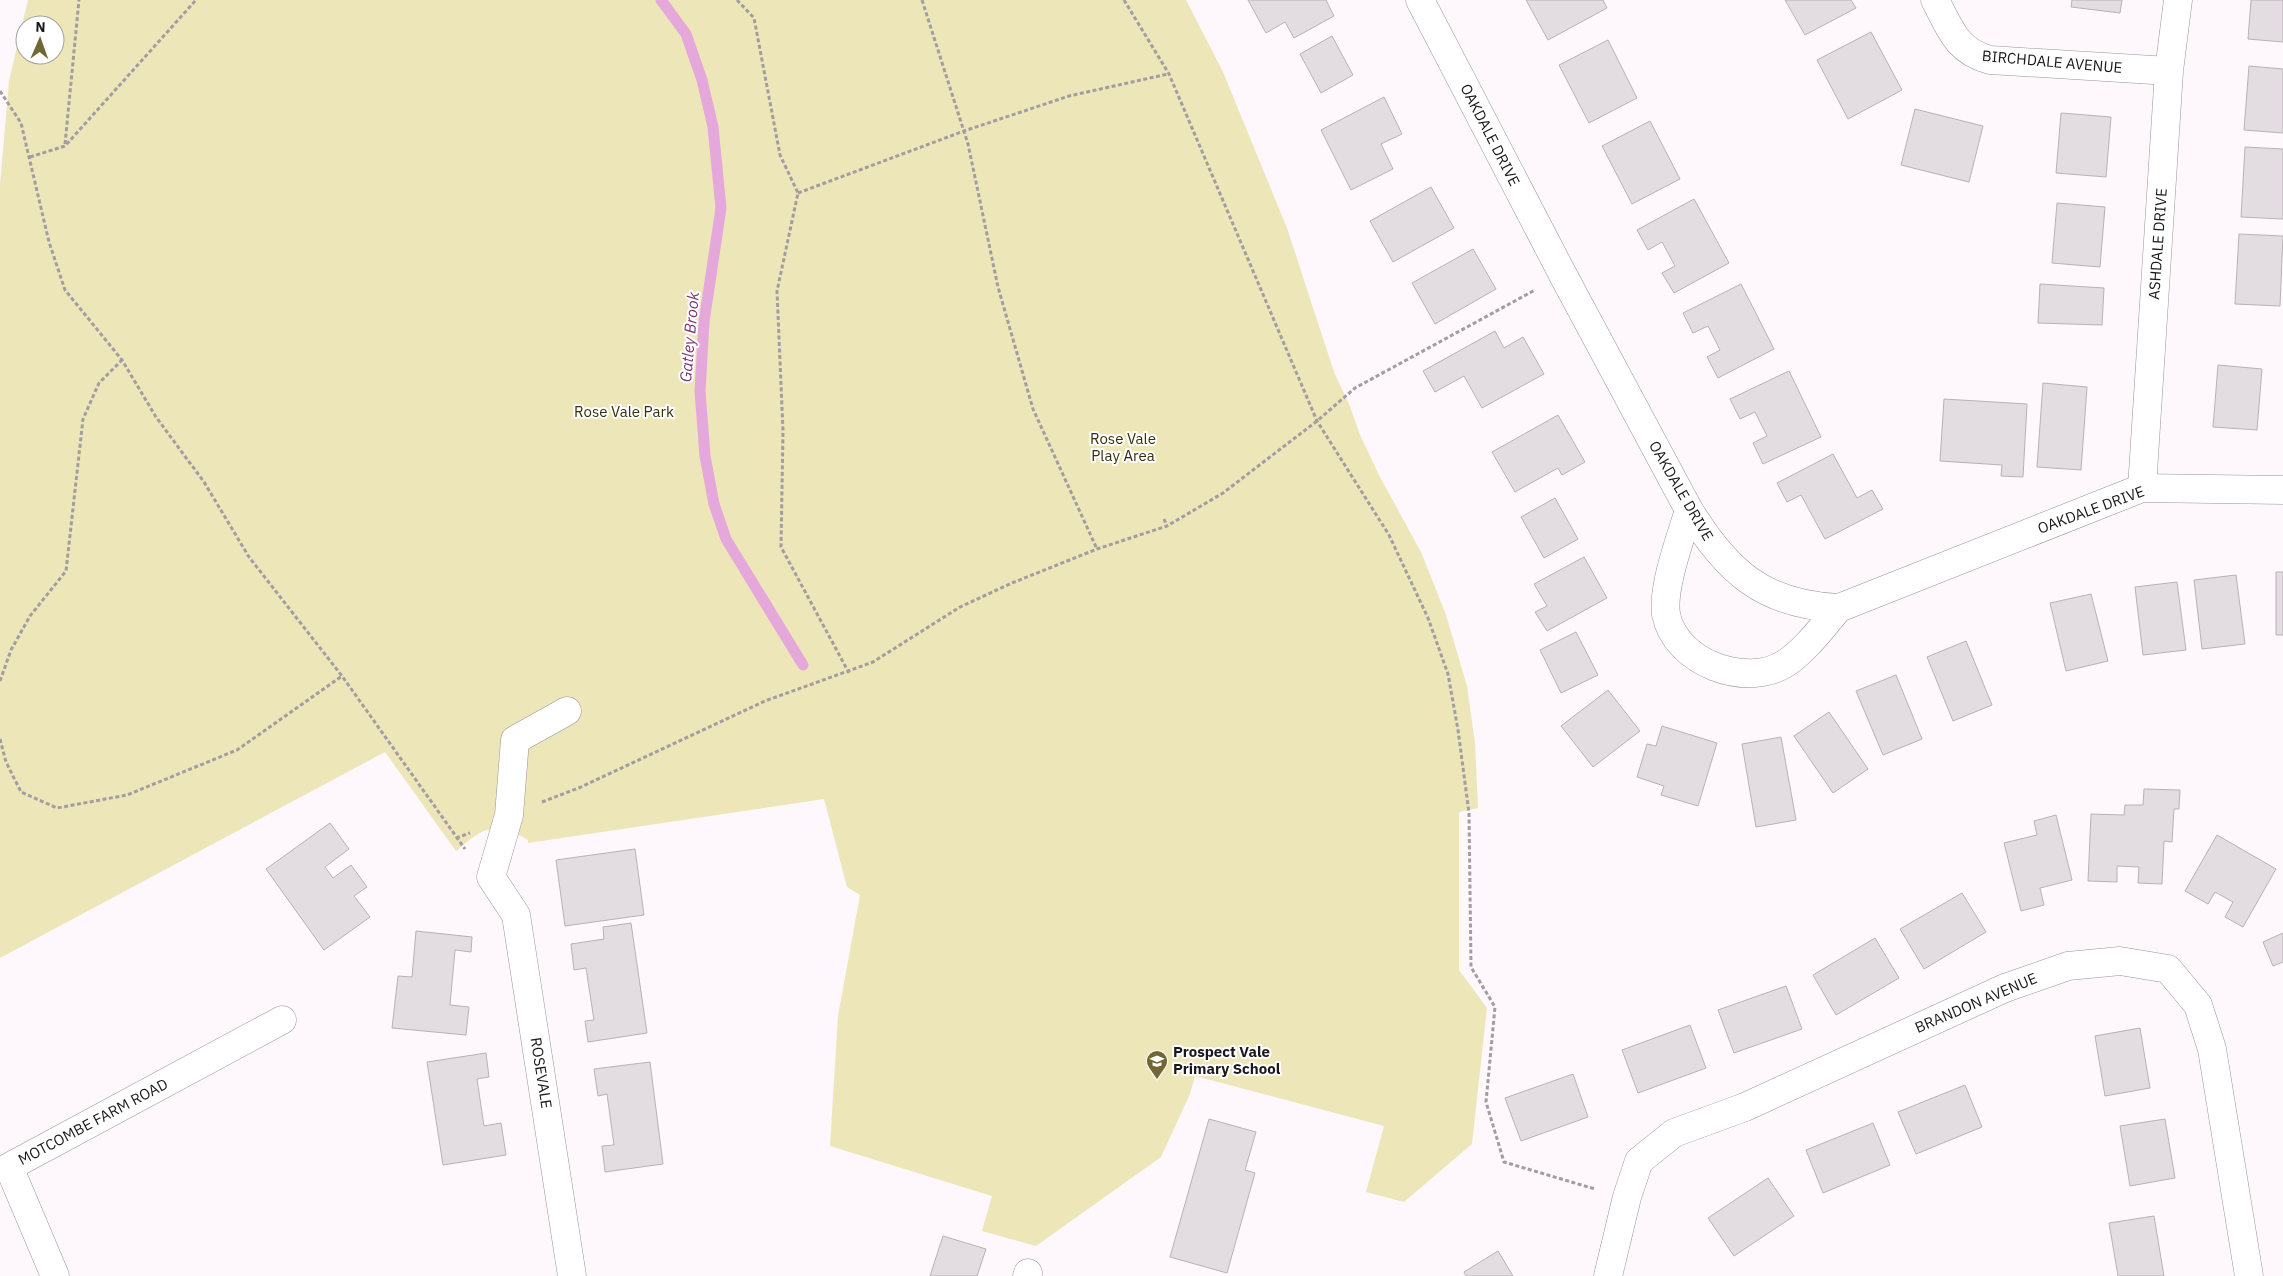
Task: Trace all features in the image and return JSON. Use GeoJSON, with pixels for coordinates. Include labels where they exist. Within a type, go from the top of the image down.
{"type":"FeatureCollection","features":[{"type":"Feature","properties":{"kind":"street","name":"OAKDALE DRIVE"},"geometry":{"type":"LineString","coordinates":[[1420,0],[1563,275],[1689,510],[1708,540],[1727,562],[1747,580],[1784,600],[1812,607],[1839,608],[2142,488],[2283,490]]}},
{"type":"Feature","properties":{"kind":"street","name":"BIRCHDALE AVENUE"},"geometry":{"type":"LineString","coordinates":[[1935,0],[1957,41],[1976,56],[1990,60],[2169,71]]}},
{"type":"Feature","properties":{"kind":"street","name":"ASHDALE DRIVE"},"geometry":{"type":"LineString","coordinates":[[2142,488],[2169,71],[2178,0]]}},
{"type":"Feature","properties":{"kind":"street"},"geometry":{"type":"LineString","coordinates":[[1689,510],[1666,596],[1666,615],[1684,648],[1699,661],[1716,668],[1737,672],[1765,672],[1785,664],[1802,650],[1839,608]]}},
{"type":"Feature","properties":{"kind":"street"},"geometry":{"type":"LineString","coordinates":[[491,877],[509,815],[515,740],[567,711]]}},
{"type":"Feature","properties":{"kind":"street","name":"ROSEVALE"},"geometry":{"type":"LineString","coordinates":[[491,877],[516,915],[572,1276]]}},
{"type":"Feature","properties":{"kind":"street","name":"BRANDON AVENUE"},"geometry":{"type":"LineString","coordinates":[[1608,1276],[1627,1197],[1639,1161],[1674,1133],[1745,1107],[2006,988],[2068,966],[2120,961],[2168,969],[2198,1005],[2212,1049],[2249,1276]]}},
{"type":"Feature","properties":{"kind":"street","name":"MOTCOMBE FARM ROAD"},"geometry":{"type":"LineString","coordinates":[[55,1276],[9,1167],[282,1020]]}},
{"type":"Feature","properties":{"kind":"path"},"geometry":{"type":"LineString","coordinates":[[65,146],[78,0]]}},
{"type":"Feature","properties":{"kind":"path"},"geometry":{"type":"LineString","coordinates":[[30,157],[65,146],[196,0]]}},
{"type":"Feature","properties":{"kind":"path"},"geometry":{"type":"LineString","coordinates":[[737,0],[754,18],[780,155],[798,193],[777,290],[784,431],[781,547],[849,673]]}},
{"type":"Feature","properties":{"kind":"path"},"geometry":{"type":"LineString","coordinates":[[922,0],[964,132],[998,287],[1034,409],[1097,549]]}},
{"type":"Feature","properties":{"kind":"path"},"geometry":{"type":"LineString","coordinates":[[1124,0],[1169,74],[1316,421],[1389,535],[1428,618],[1448,674],[1458,730],[1469,813],[1471,966],[1495,1007],[1486,1102],[1504,1162],[1627,1197]]}},
{"type":"Feature","properties":{"kind":"path"},"geometry":{"type":"LineString","coordinates":[[798,193],[1069,96],[1169,74]]}},
{"type":"Feature","properties":{"kind":"path"},"geometry":{"type":"LineString","coordinates":[[0,92],[21,123],[49,242],[65,290],[122,360],[156,417],[204,482],[249,557],[342,676],[456,838],[491,877]]}},
{"type":"Feature","properties":{"kind":"path"},"geometry":{"type":"LineString","coordinates":[[456,838],[581,786],[766,701],[849,673],[873,662],[960,607],[1012,583],[1097,549],[1167,526],[1222,493],[1316,421],[1355,388],[1563,275]]}},
{"type":"Feature","properties":{"kind":"path"},"geometry":{"type":"LineString","coordinates":[[0,681],[11,650],[30,616],[66,571],[83,419],[99,384],[122,360]]}},
{"type":"Feature","properties":{"kind":"path"},"geometry":{"type":"LineString","coordinates":[[1164,519],[1167,526]]}},
{"type":"Feature","properties":{"kind":"path"},"geometry":{"type":"LineString","coordinates":[[0,739],[6,762],[21,792],[57,808],[127,795],[237,750],[342,676]]}},
{"type":"Feature","properties":{"kind":"green space","name":"Rose Vale Park"},"geometry":{"type":"Polygon","coordinates":[[[28,0],[1186,0],[1223,72],[1287,228],[1334,372],[1349,404],[1360,435],[1380,477],[1421,552],[1446,615],[1467,686],[1475,743],[1478,808],[1459,812],[1459,970],[1487,1008],[1472,1144],[1404,1202],[1366,1192],[1384,1126],[1195,1076],[1190,1094],[1161,1157],[1036,1246],[982,1231],[992,1196],[830,1146],[838,1016],[860,895],[847,887],[824,799],[528,843],[528,840],[523,837],[493,829],[480,833],[456,851],[385,752],[0,958],[0,185],[9,81],[15,55],[15,65],[65,65],[65,15],[24,15],[28,0]]]}},
{"type":"Feature","properties":{"kind":"building"},"geometry":{"type":"Polygon","coordinates":[[[1248,0],[1326,0],[1334,16],[1294,38],[1285,22],[1266,33],[1248,0]]]}},
{"type":"Feature","properties":{"kind":"building"},"geometry":{"type":"Polygon","coordinates":[[[1526,0],[1603,0],[1607,8],[1548,40],[1526,0]]]}},
{"type":"Feature","properties":{"kind":"building"},"geometry":{"type":"Polygon","coordinates":[[[1785,0],[1851,0],[1856,8],[1805,35],[1785,0]]]}},
{"type":"Feature","properties":{"kind":"building"},"geometry":{"type":"Polygon","coordinates":[[[2072,0],[2122,0],[2120,13],[2071,7],[2072,0]]]}},
{"type":"Feature","properties":{"kind":"building"},"geometry":{"type":"Polygon","coordinates":[[[2251,0],[2283,0],[2283,42],[2248,39],[2251,0]]]}},
{"type":"Feature","properties":{"kind":"building"},"geometry":{"type":"Polygon","coordinates":[[[1871,32],[1902,90],[1848,119],[1817,60],[1871,32]]]}},
{"type":"Feature","properties":{"kind":"building"},"geometry":{"type":"Polygon","coordinates":[[[1332,36],[1353,75],[1321,93],[1300,54],[1332,36]]]}},
{"type":"Feature","properties":{"kind":"building"},"geometry":{"type":"Polygon","coordinates":[[[1608,40],[1637,98],[1589,123],[1559,65],[1608,40]]]}},
{"type":"Feature","properties":{"kind":"building"},"geometry":{"type":"Polygon","coordinates":[[[2249,66],[2283,69],[2283,133],[2244,130],[2249,66]]]}},
{"type":"Feature","properties":{"kind":"building"},"geometry":{"type":"Polygon","coordinates":[[[1384,97],[1402,134],[1381,144],[1393,169],[1351,190],[1321,130],[1384,97]]]}},
{"type":"Feature","properties":{"kind":"building"},"geometry":{"type":"Polygon","coordinates":[[[1915,109],[1983,126],[1969,182],[1901,165],[1915,109]]]}},
{"type":"Feature","properties":{"kind":"building"},"geometry":{"type":"Polygon","coordinates":[[[2061,113],[2111,117],[2106,177],[2056,173],[2061,113]]]}},
{"type":"Feature","properties":{"kind":"building"},"geometry":{"type":"Polygon","coordinates":[[[1650,121],[1680,179],[1632,204],[1602,146],[1650,121]]]}},
{"type":"Feature","properties":{"kind":"building"},"geometry":{"type":"Polygon","coordinates":[[[2245,147],[2283,149],[2283,219],[2241,217],[2245,147]]]}},
{"type":"Feature","properties":{"kind":"building"},"geometry":{"type":"Polygon","coordinates":[[[1431,187],[1454,228],[1393,262],[1370,221],[1431,187]]]}},
{"type":"Feature","properties":{"kind":"building"},"geometry":{"type":"Polygon","coordinates":[[[1694,199],[1729,263],[1674,293],[1662,273],[1675,266],[1662,242],[1648,250],[1637,230],[1694,199]]]}},
{"type":"Feature","properties":{"kind":"building"},"geometry":{"type":"Polygon","coordinates":[[[2057,203],[2105,207],[2100,267],[2052,263],[2057,203]]]}},
{"type":"Feature","properties":{"kind":"building"},"geometry":{"type":"Polygon","coordinates":[[[2239,234],[2283,236],[2280,306],[2235,304],[2239,234]]]}},
{"type":"Feature","properties":{"kind":"building"},"geometry":{"type":"Polygon","coordinates":[[[1473,249],[1496,289],[1435,324],[1412,283],[1473,249]]]}},
{"type":"Feature","properties":{"kind":"building"},"geometry":{"type":"Polygon","coordinates":[[[1741,284],[1774,349],[1718,378],[1707,357],[1720,350],[1708,326],[1693,333],[1683,313],[1741,284]]]}},
{"type":"Feature","properties":{"kind":"building"},"geometry":{"type":"Polygon","coordinates":[[[2040,284],[2104,288],[2102,325],[2038,323],[2040,284]]]}},
{"type":"Feature","properties":{"kind":"building"},"geometry":{"type":"Polygon","coordinates":[[[1495,331],[1504,348],[1523,337],[1544,374],[1482,408],[1464,376],[1435,392],[1423,371],[1495,331]]]}},
{"type":"Feature","properties":{"kind":"building"},"geometry":{"type":"Polygon","coordinates":[[[2218,365],[2262,369],[2257,430],[2213,427],[2218,365]]]}},
{"type":"Feature","properties":{"kind":"building"},"geometry":{"type":"Polygon","coordinates":[[[1789,371],[1821,437],[1763,464],[1753,443],[1767,436],[1755,412],[1740,419],[1730,399],[1789,371]]]}},
{"type":"Feature","properties":{"kind":"building"},"geometry":{"type":"Polygon","coordinates":[[[2043,383],[2087,387],[2081,470],[2037,467],[2043,383]]]}},
{"type":"Feature","properties":{"kind":"building"},"geometry":{"type":"Polygon","coordinates":[[[1944,399],[2027,404],[2023,477],[2001,476],[2002,465],[1940,461],[1944,399]]]}},
{"type":"Feature","properties":{"kind":"building"},"geometry":{"type":"Polygon","coordinates":[[[1558,415],[1585,462],[1562,475],[1558,468],[1515,492],[1492,452],[1558,415]]]}},
{"type":"Feature","properties":{"kind":"building"},"geometry":{"type":"Polygon","coordinates":[[[1833,454],[1857,498],[1872,490],[1883,509],[1825,539],[1801,495],[1787,502],[1777,483],[1833,454]]]}},
{"type":"Feature","properties":{"kind":"building"},"geometry":{"type":"Polygon","coordinates":[[[1555,498],[1578,539],[1544,558],[1521,517],[1555,498]]]}},
{"type":"Feature","properties":{"kind":"building"},"geometry":{"type":"Polygon","coordinates":[[[1584,557],[1607,598],[1547,631],[1535,612],[1547,606],[1534,584],[1584,557]]]}},
{"type":"Feature","properties":{"kind":"building"},"geometry":{"type":"Polygon","coordinates":[[[2276,572],[2283,572],[2283,635],[2276,635],[2276,572]]]}},
{"type":"Feature","properties":{"kind":"building"},"geometry":{"type":"Polygon","coordinates":[[[2236,575],[2245,644],[2202,649],[2194,580],[2236,575]]]}},
{"type":"Feature","properties":{"kind":"building"},"geometry":{"type":"Polygon","coordinates":[[[2177,582],[2186,650],[2143,655],[2135,587],[2177,582]]]}},
{"type":"Feature","properties":{"kind":"building"},"geometry":{"type":"Polygon","coordinates":[[[2091,594],[2108,661],[2066,671],[2050,603],[2091,594]]]}},
{"type":"Feature","properties":{"kind":"building"},"geometry":{"type":"Polygon","coordinates":[[[1576,632],[1598,675],[1561,693],[1540,650],[1576,632]]]}},
{"type":"Feature","properties":{"kind":"building"},"geometry":{"type":"Polygon","coordinates":[[[1966,641],[1992,705],[1953,721],[1927,657],[1966,641]]]}},
{"type":"Feature","properties":{"kind":"building"},"geometry":{"type":"Polygon","coordinates":[[[1896,675],[1922,739],[1883,755],[1856,691],[1896,675]]]}},
{"type":"Feature","properties":{"kind":"building"},"geometry":{"type":"Polygon","coordinates":[[[1608,690],[1640,731],[1593,767],[1561,726],[1608,690]]]}},
{"type":"Feature","properties":{"kind":"building"},"geometry":{"type":"Polygon","coordinates":[[[1829,712],[1868,769],[1833,793],[1794,736],[1829,712]]]}},
{"type":"Feature","properties":{"kind":"building"},"geometry":{"type":"Polygon","coordinates":[[[1662,726],[1717,743],[1698,806],[1661,795],[1664,786],[1637,777],[1647,744],[1656,746],[1662,726]]]}},
{"type":"Feature","properties":{"kind":"building"},"geometry":{"type":"Polygon","coordinates":[[[1781,737],[1796,820],[1756,827],[1742,744],[1781,737]]]}},
{"type":"Feature","properties":{"kind":"building"},"geometry":{"type":"Polygon","coordinates":[[[2144,789],[2180,790],[2179,809],[2174,809],[2172,842],[2164,841],[2162,884],[2138,883],[2139,867],[2117,866],[2117,882],[2088,881],[2091,814],[2124,815],[2125,805],[2143,805],[2144,789]]]}},
{"type":"Feature","properties":{"kind":"building"},"geometry":{"type":"Polygon","coordinates":[[[2056,815],[2072,880],[2040,888],[2044,905],[2021,911],[2004,843],[2037,835],[2034,821],[2056,815]]]}},
{"type":"Feature","properties":{"kind":"building"},"geometry":{"type":"Polygon","coordinates":[[[330,823],[349,849],[325,867],[333,878],[351,865],[367,887],[354,896],[370,917],[324,950],[266,869],[330,823]]]}},
{"type":"Feature","properties":{"kind":"building"},"geometry":{"type":"Polygon","coordinates":[[[2217,835],[2276,869],[2243,927],[2225,917],[2233,902],[2215,892],[2208,904],[2185,891],[2217,835]]]}},
{"type":"Feature","properties":{"kind":"building"},"geometry":{"type":"Polygon","coordinates":[[[635,849],[644,915],[565,926],[556,860],[635,849]]]}},
{"type":"Feature","properties":{"kind":"building"},"geometry":{"type":"Polygon","coordinates":[[[1962,893],[1986,932],[1924,969],[1900,929],[1962,893]]]}},
{"type":"Feature","properties":{"kind":"building"},"geometry":{"type":"Polygon","coordinates":[[[631,923],[647,1033],[588,1042],[585,1021],[594,1020],[586,968],[574,970],[571,944],[604,939],[603,927],[631,923]]]}},
{"type":"Feature","properties":{"kind":"building"},"geometry":{"type":"Polygon","coordinates":[[[416,931],[472,937],[471,952],[455,950],[450,1005],[469,1007],[466,1035],[392,1028],[398,976],[412,977],[416,931]]]}},
{"type":"Feature","properties":{"kind":"building"},"geometry":{"type":"Polygon","coordinates":[[[2283,933],[2283,962],[2273,966],[2263,942],[2283,933]]]}},
{"type":"Feature","properties":{"kind":"building"},"geometry":{"type":"Polygon","coordinates":[[[1875,938],[1899,978],[1836,1015],[1813,975],[1875,938]]]}},
{"type":"Feature","properties":{"kind":"building"},"geometry":{"type":"Polygon","coordinates":[[[1786,986],[1802,1029],[1734,1053],[1718,1010],[1786,986]]]}},
{"type":"Feature","properties":{"kind":"building"},"geometry":{"type":"Polygon","coordinates":[[[1690,1025],[1706,1068],[1638,1093],[1622,1050],[1690,1025]]]}},
{"type":"Feature","properties":{"kind":"building"},"geometry":{"type":"Polygon","coordinates":[[[2140,1028],[2150,1088],[2105,1096],[2095,1036],[2140,1028]]]}},
{"type":"Feature","properties":{"kind":"building"},"geometry":{"type":"Polygon","coordinates":[[[486,1053],[489,1077],[477,1079],[484,1126],[501,1123],[506,1155],[443,1165],[427,1062],[486,1053]]]}},
{"type":"Feature","properties":{"kind":"building"},"geometry":{"type":"Polygon","coordinates":[[[650,1062],[663,1164],[605,1172],[602,1146],[614,1145],[607,1094],[598,1096],[594,1069],[650,1062]]]}},
{"type":"Feature","properties":{"kind":"building"},"geometry":{"type":"Polygon","coordinates":[[[1573,1074],[1588,1117],[1521,1141],[1505,1098],[1573,1074]]]}},
{"type":"Feature","properties":{"kind":"building"},"geometry":{"type":"Polygon","coordinates":[[[1965,1085],[1982,1127],[1916,1154],[1898,1112],[1965,1085]]]}},
{"type":"Feature","properties":{"kind":"building"},"geometry":{"type":"Polygon","coordinates":[[[1209,1119],[1256,1132],[1245,1170],[1255,1173],[1227,1273],[1170,1257],[1209,1119]]]}},
{"type":"Feature","properties":{"kind":"building"},"geometry":{"type":"Polygon","coordinates":[[[2165,1119],[2175,1178],[2130,1186],[2120,1126],[2165,1119]]]}},
{"type":"Feature","properties":{"kind":"building"},"geometry":{"type":"Polygon","coordinates":[[[1873,1123],[1890,1165],[1823,1193],[1806,1150],[1873,1123]]]}},
{"type":"Feature","properties":{"kind":"building"},"geometry":{"type":"Polygon","coordinates":[[[1768,1178],[1794,1216],[1734,1256],[1708,1218],[1768,1178]]]}},
{"type":"Feature","properties":{"kind":"building"},"geometry":{"type":"Polygon","coordinates":[[[2154,1216],[2164,1276],[2118,1276],[2109,1223],[2154,1216]]]}},
{"type":"Feature","properties":{"kind":"building"},"geometry":{"type":"Polygon","coordinates":[[[943,1236],[986,1249],[977,1276],[930,1276],[943,1236]]]}},
{"type":"Feature","properties":{"kind":"building"},"geometry":{"type":"Polygon","coordinates":[[[1498,1251],[1513,1276],[1466,1276],[1464,1272],[1498,1251]]]}},
{"type":"Feature","properties":{"kind":"waterway","name":"Gatley Brook"},"geometry":{"type":"LineString","coordinates":[[661,0],[686,34],[702,80],[713,127],[721,208],[704,322],[700,391],[705,456],[714,504],[726,539],[803,665]]}},
{"type":"Feature","properties":{"kind":"place","name":"Prospect Vale Primary School"},"geometry":{"type":"Point","coordinates":[1157,1080]}},
{"type":"Feature","properties":{"kind":"park label","name":"Rose Vale Play Area"},"geometry":{"type":"Point","coordinates":[1123,448]}}]}
